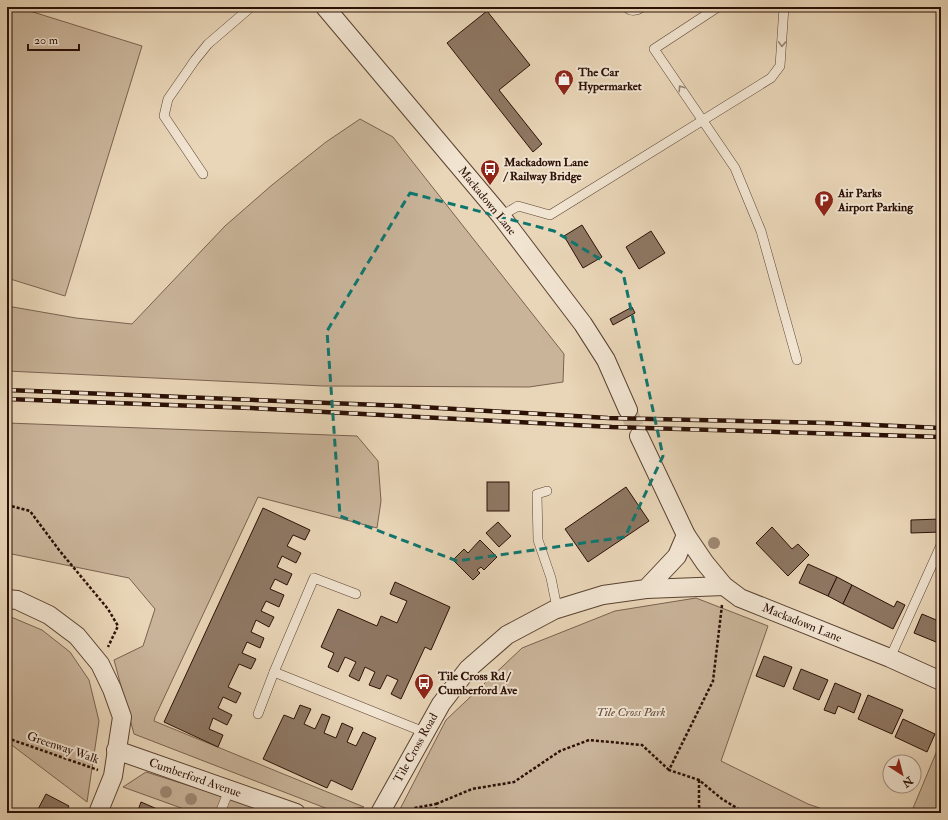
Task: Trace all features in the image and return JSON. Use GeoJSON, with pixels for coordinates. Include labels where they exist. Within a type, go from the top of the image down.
{"type":"FeatureCollection","features":[{"type":"Feature","properties":{"kind":"street","name":"Mackadown Lane"},"geometry":{"type":"LineString","coordinates":[[325,7],[501,216],[583,324],[606,360],[628,410]]}},
{"type":"Feature","properties":{"kind":"street","name":"Mackadown Lane"},"geometry":{"type":"LineString","coordinates":[[639,436],[686,535],[705,563],[724,586],[740,598],[890,658],[941,682]]}},
{"type":"Feature","properties":{"kind":"street"},"geometry":{"type":"LineString","coordinates":[[646,589],[677,556],[686,535]]}},
{"type":"Feature","properties":{"kind":"street","name":"Tile Cross Road"},"geometry":{"type":"LineString","coordinates":[[380,813],[441,704],[468,670],[507,635],[558,608],[603,595],[646,589],[724,586]]}},
{"type":"Feature","properties":{"kind":"street"},"geometry":{"type":"LineString","coordinates":[[7,599],[17,600],[49,615],[77,636],[100,664],[112,689],[122,717],[113,776],[98,813]]}},
{"type":"Feature","properties":{"kind":"street","name":"Cumberford Avenue"},"geometry":{"type":"LineString","coordinates":[[116,750],[296,813]]}},
{"type":"Feature","properties":{"kind":"lane"},"geometry":{"type":"LineString","coordinates":[[203,174],[164,116],[168,99],[181,79],[208,44],[250,7]]}},
{"type":"Feature","properties":{"kind":"lane"},"geometry":{"type":"LineString","coordinates":[[626,7],[632,11],[638,10],[642,7]]}},
{"type":"Feature","properties":{"kind":"lane"},"geometry":{"type":"LineString","coordinates":[[718,7],[654,49],[734,168],[761,231],[797,360]]}},
{"type":"Feature","properties":{"kind":"lane"},"geometry":{"type":"LineString","coordinates":[[501,216],[518,206],[550,215],[771,78],[780,66],[782,56],[784,7]]}},
{"type":"Feature","properties":{"kind":"lane"},"geometry":{"type":"LineString","coordinates":[[547,491],[536,494],[538,540],[551,578],[558,608]]}},
{"type":"Feature","properties":{"kind":"lane"},"geometry":{"type":"LineString","coordinates":[[890,658],[941,545]]}},
{"type":"Feature","properties":{"kind":"lane"},"geometry":{"type":"LineString","coordinates":[[258,714],[314,578],[356,594]]}},
{"type":"Feature","properties":{"kind":"lane"},"geometry":{"type":"LineString","coordinates":[[274,672],[424,732]]}},
{"type":"Feature","properties":{"kind":"lane"},"geometry":{"type":"LineString","coordinates":[[220,813],[229,790]]}},
{"type":"Feature","properties":{"kind":"path"},"geometry":{"type":"LineString","coordinates":[[7,505],[30,511],[59,550],[108,609],[118,626],[100,664]]}},
{"type":"Feature","properties":{"kind":"path"},"geometry":{"type":"LineString","coordinates":[[669,770],[713,681],[724,586]]}},
{"type":"Feature","properties":{"kind":"path","name":"Greenway Walk"},"geometry":{"type":"LineString","coordinates":[[7,738],[113,776]]}},
{"type":"Feature","properties":{"kind":"path"},"geometry":{"type":"LineString","coordinates":[[406,813],[414,808],[436,804],[472,789],[514,782],[560,751],[589,740],[642,745],[669,770],[699,780],[722,799],[745,813]]}},
{"type":"Feature","properties":{"kind":"path"},"geometry":{"type":"LineString","coordinates":[[699,780],[699,806],[702,813]]}},
{"type":"Feature","properties":{"kind":"path"},"geometry":{"type":"LineString","coordinates":[[436,804],[437,813]]}},
{"type":"Feature","properties":{"kind":"highlighted area"},"geometry":{"type":"Polygon","coordinates":[[[410,193],[554,231],[623,273],[663,456],[625,537],[457,561],[340,516],[327,331],[410,193]]]}},
{"type":"Feature","properties":{"kind":"green space"},"geometry":{"type":"Polygon","coordinates":[[[7,7],[17,7],[142,46],[65,296],[7,278],[7,7]]]}},
{"type":"Feature","properties":{"kind":"green space"},"geometry":{"type":"Polygon","coordinates":[[[360,119],[393,137],[564,354],[563,382],[529,387],[323,386],[7,371],[7,306],[76,318],[132,324],[225,226],[272,185],[326,142],[360,119]]]}},
{"type":"Feature","properties":{"kind":"green space"},"geometry":{"type":"Polygon","coordinates":[[[7,423],[357,436],[378,461],[381,501],[377,528],[258,497],[154,721],[364,807],[333,811],[134,734],[114,660],[143,646],[155,609],[129,578],[7,553],[7,423]]]}},
{"type":"Feature","properties":{"kind":"green space","name":"Tile Cross Park"},"geometry":{"type":"Polygon","coordinates":[[[696,598],[768,626],[721,761],[808,804],[834,813],[398,813],[446,720],[522,648],[615,611],[696,598]]]}},
{"type":"Feature","properties":{"kind":"green space"},"geometry":{"type":"Polygon","coordinates":[[[7,617],[11,617],[42,630],[70,652],[89,680],[99,721],[87,802],[7,743],[7,617]]]}},
{"type":"Feature","properties":{"kind":"green space"},"geometry":{"type":"Polygon","coordinates":[[[941,741],[941,813],[911,813],[919,794],[922,794],[922,787],[941,741]]]}},
{"type":"Feature","properties":{"kind":"green space"},"geometry":{"type":"Polygon","coordinates":[[[146,772],[276,813],[195,813],[123,787],[146,772]]]}},
{"type":"Feature","properties":{"kind":"building"},"geometry":{"type":"Polygon","coordinates":[[[487,11],[530,65],[499,90],[542,144],[533,152],[447,43],[487,11]]]}},
{"type":"Feature","properties":{"kind":"building"},"geometry":{"type":"Polygon","coordinates":[[[582,225],[602,257],[583,268],[564,236],[582,225]]]}},
{"type":"Feature","properties":{"kind":"building"},"geometry":{"type":"Polygon","coordinates":[[[651,231],[665,253],[639,269],[626,247],[651,231]]]}},
{"type":"Feature","properties":{"kind":"building"},"geometry":{"type":"Polygon","coordinates":[[[632,307],[635,313],[613,325],[610,319],[632,307]]]}},
{"type":"Feature","properties":{"kind":"building"},"geometry":{"type":"Polygon","coordinates":[[[487,482],[509,482],[509,511],[487,511],[487,482]]]}},
{"type":"Feature","properties":{"kind":"building"},"geometry":{"type":"Polygon","coordinates":[[[626,487],[649,521],[588,562],[565,529],[626,487]]]}},
{"type":"Feature","properties":{"kind":"building"},"geometry":{"type":"Polygon","coordinates":[[[263,508],[310,530],[305,540],[293,535],[287,546],[301,553],[296,563],[282,556],[277,567],[292,574],[287,585],[275,579],[270,589],[284,595],[279,607],[266,601],[261,611],[274,617],[269,627],[256,620],[251,632],[264,638],[260,648],[247,642],[242,653],[256,659],[251,669],[239,664],[228,687],[241,693],[236,703],[223,697],[218,708],[232,715],[227,725],[213,718],[209,729],[223,735],[218,747],[164,722],[263,508]]]}},
{"type":"Feature","properties":{"kind":"building"},"geometry":{"type":"Polygon","coordinates":[[[941,519],[941,532],[911,533],[911,520],[941,519]]]}},
{"type":"Feature","properties":{"kind":"building"},"geometry":{"type":"Polygon","coordinates":[[[498,522],[511,536],[499,547],[486,533],[498,522]]]}},
{"type":"Feature","properties":{"kind":"building"},"geometry":{"type":"Polygon","coordinates":[[[772,527],[792,549],[798,544],[809,555],[788,576],[756,543],[772,527]]]}},
{"type":"Feature","properties":{"kind":"building"},"geometry":{"type":"Polygon","coordinates":[[[480,540],[497,557],[484,570],[481,567],[477,570],[480,573],[473,580],[453,560],[464,549],[468,553],[480,540]]]}},
{"type":"Feature","properties":{"kind":"building"},"geometry":{"type":"Polygon","coordinates":[[[808,564],[837,577],[828,596],[799,583],[808,564]]]}},
{"type":"Feature","properties":{"kind":"building"},"geometry":{"type":"Polygon","coordinates":[[[837,577],[852,585],[843,604],[828,596],[837,577]]]}},
{"type":"Feature","properties":{"kind":"building"},"geometry":{"type":"Polygon","coordinates":[[[395,582],[450,607],[431,650],[425,647],[401,699],[391,694],[398,680],[387,675],[380,689],[369,685],[375,672],[365,667],[359,681],[349,676],[356,662],[345,657],[338,672],[328,667],[334,653],[321,647],[338,609],[377,626],[381,616],[397,623],[407,601],[390,594],[395,582]]]}},
{"type":"Feature","properties":{"kind":"building"},"geometry":{"type":"Polygon","coordinates":[[[852,585],[894,607],[897,601],[905,605],[893,629],[843,604],[852,585]]]}},
{"type":"Feature","properties":{"kind":"building"},"geometry":{"type":"Polygon","coordinates":[[[922,614],[941,622],[941,644],[914,633],[922,614]]]}},
{"type":"Feature","properties":{"kind":"building"},"geometry":{"type":"Polygon","coordinates":[[[764,656],[792,667],[784,687],[756,676],[764,656]]]}},
{"type":"Feature","properties":{"kind":"building"},"geometry":{"type":"Polygon","coordinates":[[[801,669],[828,680],[819,700],[793,689],[801,669]]]}},
{"type":"Feature","properties":{"kind":"building"},"geometry":{"type":"Polygon","coordinates":[[[835,683],[861,694],[854,713],[838,706],[835,714],[824,710],[835,683]]]}},
{"type":"Feature","properties":{"kind":"building"},"geometry":{"type":"Polygon","coordinates":[[[868,695],[903,710],[892,734],[858,719],[868,695]]]}},
{"type":"Feature","properties":{"kind":"building"},"geometry":{"type":"Polygon","coordinates":[[[300,705],[311,709],[304,724],[315,729],[322,714],[330,717],[324,733],[336,738],[342,723],[353,728],[347,742],[356,746],[363,732],[376,738],[352,790],[331,780],[327,788],[263,759],[284,715],[294,719],[300,705]]]}},
{"type":"Feature","properties":{"kind":"building"},"geometry":{"type":"Polygon","coordinates":[[[903,719],[935,734],[927,752],[895,737],[903,719]]]}},
{"type":"Feature","properties":{"kind":"building"},"geometry":{"type":"Polygon","coordinates":[[[46,794],[69,806],[65,813],[36,813],[46,794]]]}},
{"type":"Feature","properties":{"kind":"building"},"geometry":{"type":"Polygon","coordinates":[[[141,802],[164,812],[164,813],[137,813],[141,802]]]}},
{"type":"Feature","properties":{"kind":"tunnel"},"geometry":{"type":"LineString","coordinates":[[628,410],[639,436]]}},
{"type":"Feature","properties":{"kind":"railway"},"geometry":{"type":"LineString","coordinates":[[7,390],[404,406],[608,418],[828,423],[941,428]]}},
{"type":"Feature","properties":{"kind":"railway"},"geometry":{"type":"LineString","coordinates":[[7,399],[251,408],[612,427],[941,437]]}},
{"type":"Feature","properties":{"kind":"place","name":"The Car Hypermarket"},"geometry":{"type":"Point","coordinates":[564,96]}},
{"type":"Feature","properties":{"kind":"place","name":"Mackadown Lane / Railway Bridge"},"geometry":{"type":"Point","coordinates":[490,186]}},
{"type":"Feature","properties":{"kind":"place","name":"Air Parks Airport Parking"},"geometry":{"type":"Point","coordinates":[824,217]}},
{"type":"Feature","properties":{"kind":"place","name":"Tile Cross Rd / Cumberford Ave"},"geometry":{"type":"Point","coordinates":[424,700]}}]}
